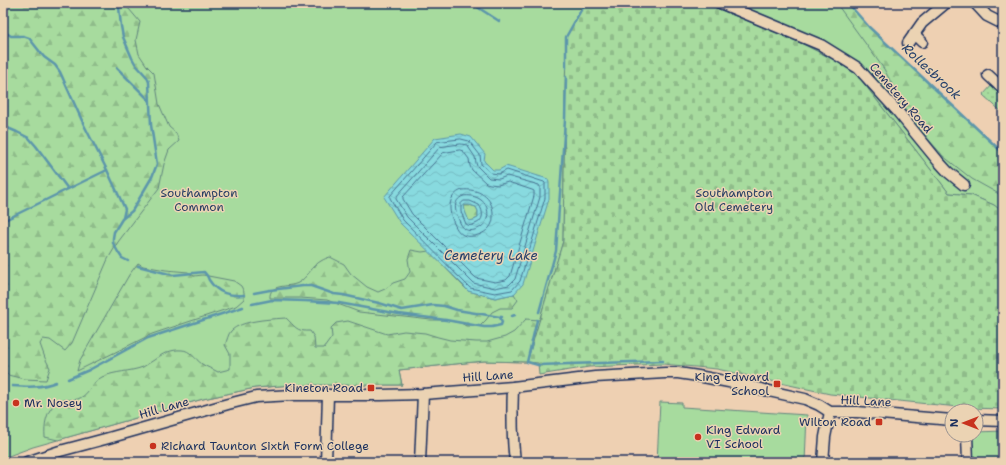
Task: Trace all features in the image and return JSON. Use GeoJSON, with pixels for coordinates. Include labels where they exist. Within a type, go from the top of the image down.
{"type":"FeatureCollection","features":[{"type":"Feature","properties":{"kind":"street","name":"Cemetery Road"},"geometry":{"type":"LineString","coordinates":[[720,3],[821,45],[858,68],[898,112],[938,161],[948,172],[964,185]]}},
{"type":"Feature","properties":{"kind":"street"},"geometry":{"type":"LineString","coordinates":[[908,43],[922,23],[946,3]]}},
{"type":"Feature","properties":{"kind":"street"},"geometry":{"type":"LineString","coordinates":[[975,3],[987,16],[1003,24]]}},
{"type":"Feature","properties":{"kind":"street"},"geometry":{"type":"LineString","coordinates":[[914,34],[922,42]]}},
{"type":"Feature","properties":{"kind":"street"},"geometry":{"type":"LineString","coordinates":[[988,75],[1003,89]]}},
{"type":"Feature","properties":{"kind":"street","name":"Hill Lane"},"geometry":{"type":"LineString","coordinates":[[27,462],[240,400],[256,397],[293,395],[423,394],[513,387],[603,376],[665,373],[678,373],[729,382],[805,399],[819,404],[830,412],[857,412],[944,419]]}},
{"type":"Feature","properties":{"kind":"street"},"geometry":{"type":"LineString","coordinates":[[513,387],[512,416],[515,462]]}},
{"type":"Feature","properties":{"kind":"street"},"geometry":{"type":"LineString","coordinates":[[420,462],[423,394]]}},
{"type":"Feature","properties":{"kind":"street"},"geometry":{"type":"LineString","coordinates":[[326,462],[328,395]]}},
{"type":"Feature","properties":{"kind":"street"},"geometry":{"type":"LineString","coordinates":[[823,462],[825,437],[830,412]]}},
{"type":"Feature","properties":{"kind":"street"},"geometry":{"type":"LineString","coordinates":[[984,420],[1003,421]]}},
{"type":"Feature","properties":{"kind":"street"},"geometry":{"type":"LineString","coordinates":[[967,443],[968,462]]}},
{"type":"Feature","properties":{"kind":"green space","name":"Southampton Common"},"geometry":{"type":"Polygon","coordinates":[[[3,3],[590,3],[584,5],[566,37],[563,241],[527,362],[484,361],[399,370],[402,385],[292,385],[255,388],[203,399],[33,447],[3,458],[3,3]]]}},
{"type":"Feature","properties":{"kind":"green space"},"geometry":{"type":"Polygon","coordinates":[[[3,3],[119,3],[129,9],[140,22],[136,40],[139,54],[154,73],[159,104],[169,127],[176,133],[179,141],[169,150],[164,164],[159,188],[118,242],[108,259],[72,343],[65,351],[50,340],[43,339],[40,344],[50,368],[46,380],[24,379],[8,375],[3,367],[3,3]]]}},
{"type":"Feature","properties":{"kind":"green space","name":"Southampton Old Cemetery"},"geometry":{"type":"Polygon","coordinates":[[[590,3],[702,3],[795,40],[838,62],[858,76],[949,193],[971,195],[994,205],[1003,212],[1003,409],[984,408],[984,403],[944,403],[944,406],[830,394],[717,369],[663,364],[589,367],[539,375],[538,363],[527,362],[563,241],[566,37],[584,5],[590,3]]]}},
{"type":"Feature","properties":{"kind":"green space"},"geometry":{"type":"Polygon","coordinates":[[[702,3],[848,3],[869,27],[1003,153],[1003,212],[994,205],[971,195],[949,193],[858,76],[838,62],[795,40],[702,3]]]}},
{"type":"Feature","properties":{"kind":"green space"},"geometry":{"type":"Polygon","coordinates":[[[836,3],[848,3],[869,27],[1003,153],[1003,198],[999,194],[972,179],[943,156],[909,117],[884,69],[836,3]]]}},
{"type":"Feature","properties":{"kind":"green space"},"geometry":{"type":"Polygon","coordinates":[[[993,84],[1003,93],[1003,113],[983,95],[993,84]]]}},
{"type":"Feature","properties":{"kind":"green space"},"geometry":{"type":"Polygon","coordinates":[[[464,205],[476,207],[478,211],[478,218],[469,222],[464,210],[464,205]]]}},
{"type":"Feature","properties":{"kind":"green space"},"geometry":{"type":"Polygon","coordinates":[[[411,250],[422,252],[429,251],[468,291],[495,298],[514,294],[518,300],[512,308],[500,308],[492,312],[480,326],[466,326],[461,323],[445,320],[431,320],[359,312],[327,300],[270,298],[273,290],[298,283],[315,265],[330,257],[344,264],[351,274],[367,287],[378,292],[393,283],[405,279],[410,272],[408,259],[411,250]]]}},
{"type":"Feature","properties":{"kind":"green space"},"geometry":{"type":"Polygon","coordinates":[[[138,263],[143,266],[188,272],[194,276],[203,275],[234,281],[241,286],[244,292],[244,299],[236,306],[152,334],[77,371],[80,360],[129,275],[138,263]]]}},
{"type":"Feature","properties":{"kind":"green space"},"geometry":{"type":"Polygon","coordinates":[[[286,318],[302,331],[310,331],[314,337],[315,348],[324,348],[332,337],[331,328],[336,323],[348,321],[387,334],[404,331],[425,333],[450,340],[487,342],[505,337],[514,332],[526,319],[540,320],[527,362],[484,361],[399,370],[402,385],[292,385],[255,388],[203,399],[58,440],[45,437],[46,418],[53,406],[59,401],[74,400],[83,396],[102,377],[143,367],[163,354],[178,350],[188,351],[202,364],[218,372],[230,369],[230,354],[225,345],[231,331],[242,324],[249,322],[286,318]]]}},
{"type":"Feature","properties":{"kind":"green space"},"geometry":{"type":"Polygon","coordinates":[[[660,402],[682,403],[682,407],[807,415],[805,462],[657,462],[660,402]]]}},
{"type":"Feature","properties":{"kind":"green space"},"geometry":{"type":"Polygon","coordinates":[[[1003,431],[1003,462],[972,462],[972,443],[984,443],[984,432],[1003,431]]]}},
{"type":"Feature","properties":{"kind":"water","name":"Cemetery Lake"},"geometry":{"type":"Polygon","coordinates":[[[461,134],[471,137],[485,154],[484,161],[493,170],[499,170],[506,166],[548,179],[549,199],[523,284],[514,294],[495,298],[468,291],[400,223],[384,197],[435,138],[461,134]],[[464,205],[469,221],[478,218],[478,211],[476,207],[464,205]]]}},
{"type":"Feature","properties":{"kind":"waterway"},"geometry":{"type":"LineString","coordinates":[[471,3],[499,21]]}},
{"type":"Feature","properties":{"kind":"waterway"},"geometry":{"type":"LineString","coordinates":[[566,68],[566,37],[584,5],[589,3]]}},
{"type":"Feature","properties":{"kind":"waterway","name":"Rollesbrook"},"geometry":{"type":"LineString","coordinates":[[848,3],[869,27],[1003,153]]}},
{"type":"Feature","properties":{"kind":"waterway"},"geometry":{"type":"LineString","coordinates":[[119,7],[123,37],[136,65],[147,77],[149,82],[151,125],[157,164],[152,177],[132,211],[122,219],[114,232],[113,243],[122,258],[128,261]]}},
{"type":"Feature","properties":{"kind":"waterway"},"geometry":{"type":"LineString","coordinates":[[5,32],[11,36],[23,36],[29,38],[44,57],[55,65],[60,72],[125,209],[123,218]]}},
{"type":"Feature","properties":{"kind":"waterway"},"geometry":{"type":"LineString","coordinates":[[117,68],[149,100]]}},
{"type":"Feature","properties":{"kind":"waterway"},"geometry":{"type":"LineString","coordinates":[[539,312],[556,251],[565,120],[566,77]]}},
{"type":"Feature","properties":{"kind":"waterway"},"geometry":{"type":"LineString","coordinates":[[3,126],[29,138],[68,189],[107,170]]}},
{"type":"Feature","properties":{"kind":"waterway"},"geometry":{"type":"LineString","coordinates":[[3,221],[68,189]]}},
{"type":"Feature","properties":{"kind":"waterway"},"geometry":{"type":"LineString","coordinates":[[138,266],[173,275],[204,272],[213,285],[220,291],[234,295],[244,295]]}},
{"type":"Feature","properties":{"kind":"waterway"},"geometry":{"type":"LineString","coordinates":[[254,293],[311,286],[334,294],[379,303],[402,310],[433,305],[500,317]]}},
{"type":"Feature","properties":{"kind":"waterway"},"geometry":{"type":"LineString","coordinates":[[252,304],[272,300],[339,303],[484,327],[501,325],[502,322],[500,317],[502,317]]}},
{"type":"Feature","properties":{"kind":"waterway"},"geometry":{"type":"LineString","coordinates":[[68,379],[89,370],[148,338],[243,307]]}},
{"type":"Feature","properties":{"kind":"waterway"},"geometry":{"type":"LineString","coordinates":[[537,320],[527,362],[538,365],[663,361]]}},
{"type":"Feature","properties":{"kind":"waterway"},"geometry":{"type":"LineString","coordinates":[[12,386],[29,387],[56,382]]}},
{"type":"Feature","properties":{"kind":"place","name":"King Edward School"},"geometry":{"type":"Point","coordinates":[777,384]}},
{"type":"Feature","properties":{"kind":"place","name":"Kineton Road"},"geometry":{"type":"Point","coordinates":[371,388]}},
{"type":"Feature","properties":{"kind":"place","name":"Mr. Nosey"},"geometry":{"type":"Point","coordinates":[16,403]}},
{"type":"Feature","properties":{"kind":"place","name":"Wilton Road"},"geometry":{"type":"Point","coordinates":[879,422]}},
{"type":"Feature","properties":{"kind":"place","name":"King Edward VI School"},"geometry":{"type":"Point","coordinates":[698,437]}},
{"type":"Feature","properties":{"kind":"place","name":"Richard Taunton Sixth Form College"},"geometry":{"type":"Point","coordinates":[153,446]}}]}
